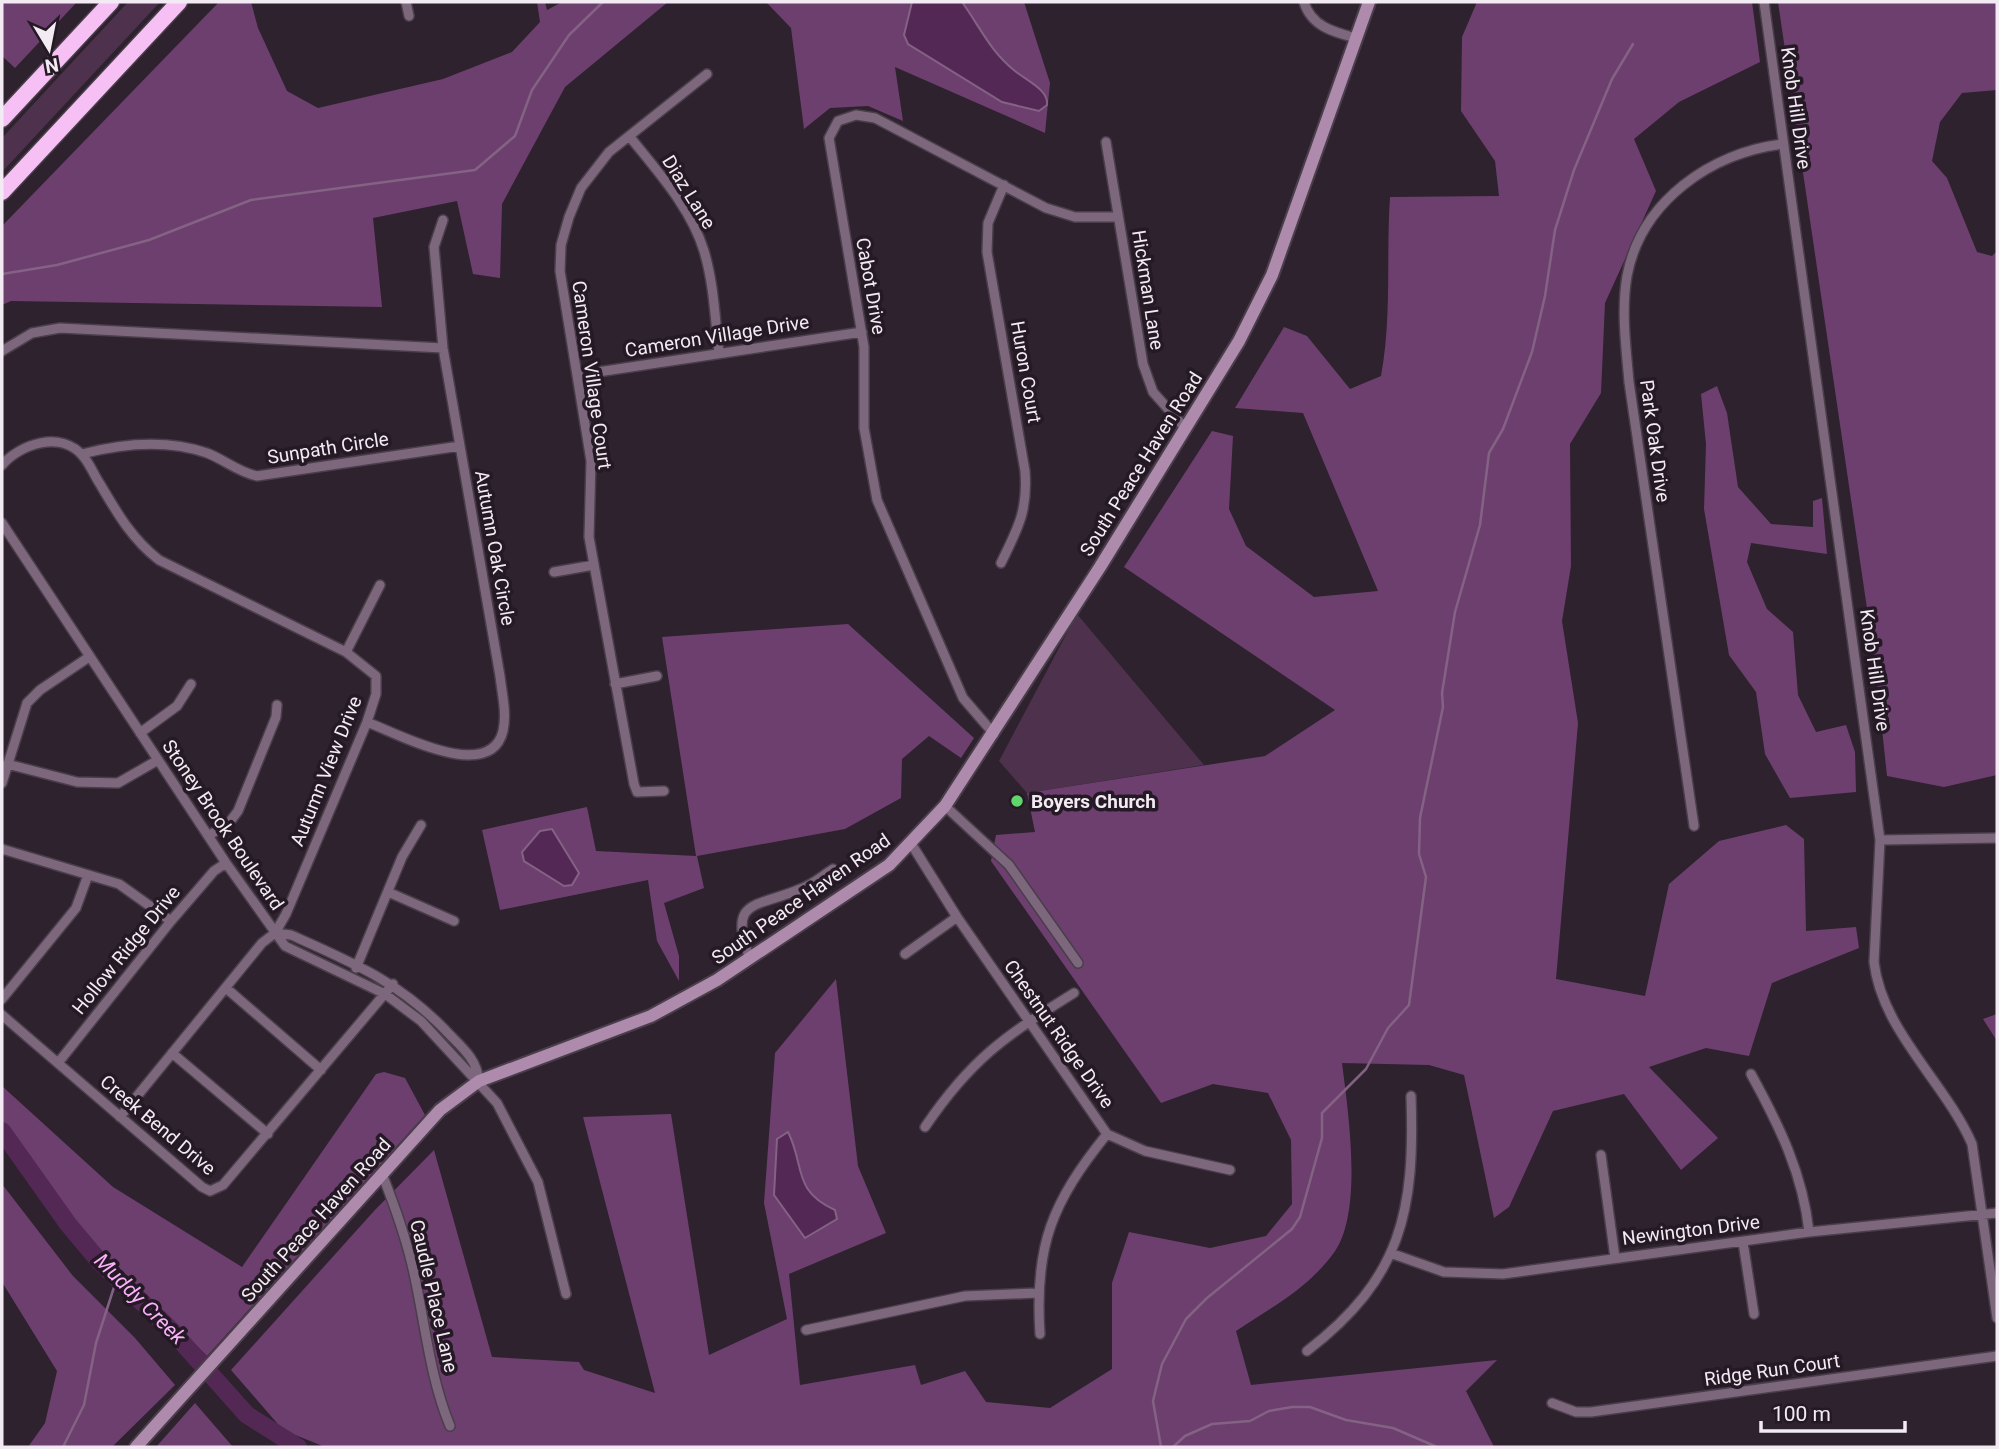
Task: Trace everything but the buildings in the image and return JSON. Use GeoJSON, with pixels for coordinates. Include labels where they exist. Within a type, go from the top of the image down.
{"type":"FeatureCollection","features":[{"type":"Feature","properties":{"kind":"highway"},"geometry":{"type":"LineString","coordinates":[[2,120],[111,2]]}},
{"type":"Feature","properties":{"kind":"highway"},"geometry":{"type":"LineString","coordinates":[[2,192],[179,2]]}},
{"type":"Feature","properties":{"kind":"main road","name":"South Peace Haven Road"},"geometry":{"type":"LineString","coordinates":[[136,1447],[440,1110],[479,1081],[651,1016],[750,959],[889,865],[912,845],[945,806],[994,734],[1239,341],[1272,275],[1369,2]]}},
{"type":"Feature","properties":{"kind":"street"},"geometry":{"type":"LineString","coordinates":[[406,2],[409,16]]}},
{"type":"Feature","properties":{"kind":"street"},"geometry":{"type":"LineString","coordinates":[[1304,2],[1306,11],[1321,27],[1356,38]]}},
{"type":"Feature","properties":{"kind":"street","name":"Knob Hill Drive"},"geometry":{"type":"LineString","coordinates":[[1764,2],[1880,840],[1874,962],[1876,982],[1894,1019],[1962,1121],[1978,1168],[1997,1318]]}},
{"type":"Feature","properties":{"kind":"street","name":"Cameron Village Court"},"geometry":{"type":"LineString","coordinates":[[664,791],[637,792],[615,684],[594,565],[589,524],[591,461],[562,295],[561,244],[581,188],[609,152],[707,74]]}},
{"type":"Feature","properties":{"kind":"street","name":"Cabot Drive"},"geometry":{"type":"LineString","coordinates":[[994,734],[958,689],[877,500],[864,428],[862,332],[829,138],[838,121],[856,115],[875,118],[1060,214],[1090,218],[1118,217]]}},
{"type":"Feature","properties":{"kind":"street","name":"Diaz Lane"},"geometry":{"type":"LineString","coordinates":[[630,137],[674,192],[703,248],[709,273],[719,353]]}},
{"type":"Feature","properties":{"kind":"street","name":"Hickman Lane"},"geometry":{"type":"LineString","coordinates":[[1106,142],[1143,364],[1153,393],[1186,429]]}},
{"type":"Feature","properties":{"kind":"street","name":"Park Oak Drive"},"geometry":{"type":"LineString","coordinates":[[1694,826],[1629,382],[1624,309],[1628,275],[1638,240],[1670,196],[1710,166],[1735,154],[1783,144]]}},
{"type":"Feature","properties":{"kind":"street","name":"Huron Court"},"geometry":{"type":"LineString","coordinates":[[1001,563],[1023,518],[1027,496],[987,252],[988,223],[1004,185]]}},
{"type":"Feature","properties":{"kind":"street","name":"Autumn Oak Circle"},"geometry":{"type":"LineString","coordinates":[[368,722],[435,749],[465,756],[476,756],[494,747],[503,730],[504,708],[500,676],[443,348],[434,247],[443,220]]}},
{"type":"Feature","properties":{"kind":"street"},"geometry":{"type":"LineString","coordinates":[[2,351],[32,333],[60,328],[443,348]]}},
{"type":"Feature","properties":{"kind":"street","name":"Cameron Village Drive"},"geometry":{"type":"LineString","coordinates":[[578,375],[862,332]]}},
{"type":"Feature","properties":{"kind":"street"},"geometry":{"type":"LineString","coordinates":[[2,465],[22,447],[42,442],[65,446],[82,454]]}},
{"type":"Feature","properties":{"kind":"street","name":"Sunpath Circle"},"geometry":{"type":"LineString","coordinates":[[82,454],[127,444],[174,445],[210,454],[233,468],[257,476],[460,446]]}},
{"type":"Feature","properties":{"kind":"street","name":"Autumn View Drive"},"geometry":{"type":"LineString","coordinates":[[82,454],[134,538],[159,560],[346,652],[376,676],[376,694],[368,722],[286,914],[275,933],[262,943],[120,1117]]}},
{"type":"Feature","properties":{"kind":"street","name":"Stoney Brook Boulevard"},"geometry":{"type":"LineString","coordinates":[[2,523],[226,863],[285,946],[352,975],[385,994],[421,1021],[467,1072],[479,1081]]}},
{"type":"Feature","properties":{"kind":"street"},"geometry":{"type":"LineString","coordinates":[[554,572],[594,565]]}},
{"type":"Feature","properties":{"kind":"street"},"geometry":{"type":"LineString","coordinates":[[346,652],[380,585]]}},
{"type":"Feature","properties":{"kind":"street"},"geometry":{"type":"LineString","coordinates":[[2,783],[27,703],[40,690],[89,657]]}},
{"type":"Feature","properties":{"kind":"street"},"geometry":{"type":"LineString","coordinates":[[615,684],[657,676]]}},
{"type":"Feature","properties":{"kind":"street"},"geometry":{"type":"LineString","coordinates":[[140,733],[177,706],[191,684]]}},
{"type":"Feature","properties":{"kind":"street"},"geometry":{"type":"LineString","coordinates":[[208,836],[229,823],[238,811],[276,717],[277,705]]}},
{"type":"Feature","properties":{"kind":"street"},"geometry":{"type":"LineString","coordinates":[[8,764],[76,782],[118,783],[158,760]]}},
{"type":"Feature","properties":{"kind":"street"},"geometry":{"type":"LineString","coordinates":[[945,806],[1009,865],[1078,963]]}},
{"type":"Feature","properties":{"kind":"street"},"geometry":{"type":"LineString","coordinates":[[352,975],[402,857],[421,825]]}},
{"type":"Feature","properties":{"kind":"street"},"geometry":{"type":"LineString","coordinates":[[1880,840],[1997,838]]}},
{"type":"Feature","properties":{"kind":"street","name":"Chestnut Ridge Drive"},"geometry":{"type":"LineString","coordinates":[[912,845],[957,917],[1107,1134],[1145,1151],[1230,1171]]}},
{"type":"Feature","properties":{"kind":"street"},"geometry":{"type":"LineString","coordinates":[[2,849],[119,884],[136,893],[171,921]]}},
{"type":"Feature","properties":{"kind":"street","name":"Hollow Ridge Drive"},"geometry":{"type":"LineString","coordinates":[[58,1063],[171,921],[214,871],[226,863]]}},
{"type":"Feature","properties":{"kind":"street"},"geometry":{"type":"LineString","coordinates":[[750,959],[740,931],[741,920],[747,910],[757,903],[803,889],[833,869]]}},
{"type":"Feature","properties":{"kind":"street"},"geometry":{"type":"LineString","coordinates":[[2,999],[76,908],[88,875]]}},
{"type":"Feature","properties":{"kind":"street"},"geometry":{"type":"LineString","coordinates":[[388,892],[454,921]]}},
{"type":"Feature","properties":{"kind":"street"},"geometry":{"type":"LineString","coordinates":[[905,954],[957,917]]}},
{"type":"Feature","properties":{"kind":"street"},"geometry":{"type":"LineString","coordinates":[[275,933],[291,935],[393,984],[414,1000],[466,1051],[477,1066],[479,1081],[509,1123],[538,1182],[566,1294]]}},
{"type":"Feature","properties":{"kind":"street","name":"Creek Bend Drive"},"geometry":{"type":"LineString","coordinates":[[2,1015],[210,1191],[223,1185],[393,984]]}},
{"type":"Feature","properties":{"kind":"street"},"geometry":{"type":"LineString","coordinates":[[226,988],[321,1070]]}},
{"type":"Feature","properties":{"kind":"street"},"geometry":{"type":"LineString","coordinates":[[925,1128],[971,1065],[1029,1021],[1074,993]]}},
{"type":"Feature","properties":{"kind":"street"},"geometry":{"type":"LineString","coordinates":[[172,1054],[268,1134]]}},
{"type":"Feature","properties":{"kind":"street"},"geometry":{"type":"LineString","coordinates":[[1751,1074],[1776,1119],[1795,1165],[1809,1232]]}},
{"type":"Feature","properties":{"kind":"street"},"geometry":{"type":"LineString","coordinates":[[1307,1351],[1352,1312],[1393,1254],[1409,1189],[1411,1096]]}},
{"type":"Feature","properties":{"kind":"street"},"geometry":{"type":"LineString","coordinates":[[1040,1334],[1037,1293],[1045,1243],[1059,1202],[1077,1171],[1107,1134]]}},
{"type":"Feature","properties":{"kind":"street"},"geometry":{"type":"LineString","coordinates":[[1601,1155],[1615,1258]]}},
{"type":"Feature","properties":{"kind":"street","name":"Caudle Place Lane"},"geometry":{"type":"LineString","coordinates":[[382,1174],[396,1208],[416,1282],[429,1358],[450,1426]]}},
{"type":"Feature","properties":{"kind":"street","name":"Newington Drive"},"geometry":{"type":"LineString","coordinates":[[1393,1254],[1444,1272],[1503,1274],[1809,1232],[1997,1213]]}},
{"type":"Feature","properties":{"kind":"street"},"geometry":{"type":"LineString","coordinates":[[1743,1242],[1754,1314]]}},
{"type":"Feature","properties":{"kind":"street"},"geometry":{"type":"LineString","coordinates":[[806,1330],[965,1296],[1037,1293]]}},
{"type":"Feature","properties":{"kind":"street","name":"Ridge Run Court"},"geometry":{"type":"LineString","coordinates":[[1552,1404],[1576,1412],[1591,1412],[1997,1356]]}},
{"type":"Feature","properties":{"kind":"shaded area"},"geometry":{"type":"Polygon","coordinates":[[[2,2],[77,2],[15,68],[2,56],[2,2]]]}},
{"type":"Feature","properties":{"kind":"shaded area"},"geometry":{"type":"Polygon","coordinates":[[[128,2],[160,2],[2,172],[2,138],[128,2]]]}},
{"type":"Feature","properties":{"kind":"shaded area"},"geometry":{"type":"Polygon","coordinates":[[[219,2],[251,2],[258,28],[287,91],[318,108],[443,79],[512,52],[540,22],[537,2],[545,2],[547,10],[562,2],[668,2],[565,87],[502,204],[500,278],[473,274],[457,201],[373,218],[382,307],[11,301],[2,305],[2,226],[219,2]]]}},
{"type":"Feature","properties":{"kind":"shaded area"},"geometry":{"type":"Polygon","coordinates":[[[766,2],[1024,2],[1050,83],[1045,133],[895,67],[903,121],[868,106],[830,108],[804,129],[791,28],[766,2]]]}},
{"type":"Feature","properties":{"kind":"shaded area"},"geometry":{"type":"Polygon","coordinates":[[[912,2],[962,2],[999,55],[1041,90],[1047,105],[1039,111],[1002,102],[908,44],[904,35],[912,2]]]}},
{"type":"Feature","properties":{"kind":"shaded area"},"geometry":{"type":"Polygon","coordinates":[[[1477,2],[1752,2],[1760,62],[1679,102],[1634,139],[1656,191],[1605,303],[1601,393],[1570,444],[1571,566],[1562,621],[1578,723],[1556,979],[1645,996],[1669,884],[1719,841],[1786,825],[1804,839],[1806,931],[1856,927],[1859,948],[1772,983],[1749,1056],[1706,1048],[1649,1067],[1718,1138],[1681,1170],[1624,1094],[1553,1111],[1509,1207],[1494,1218],[1464,1075],[1429,1065],[1342,1063],[1351,1162],[1351,1189],[1343,1236],[1333,1254],[1312,1277],[1288,1297],[1236,1331],[1251,1385],[1497,1360],[1466,1391],[1494,1447],[325,1447],[283,1430],[231,1370],[374,1211],[434,1150],[492,1357],[579,1362],[584,1370],[655,1393],[583,1117],[671,1114],[709,1355],[787,1319],[764,1203],[775,1053],[836,979],[858,1166],[886,1233],[789,1274],[800,1385],[915,1365],[921,1385],[965,1371],[986,1402],[1050,1408],[1112,1369],[1112,1283],[1129,1232],[1210,1248],[1266,1236],[1292,1204],[1291,1140],[1268,1093],[1213,1084],[1161,1103],[991,861],[996,835],[1035,832],[1027,793],[1265,756],[1335,710],[1124,567],[1212,431],[1233,436],[1229,509],[1246,546],[1314,597],[1378,591],[1303,413],[1235,408],[1284,327],[1307,336],[1350,389],[1381,376],[1388,309],[1390,197],[1499,196],[1495,161],[1461,111],[1462,37],[1477,2]]]}},
{"type":"Feature","properties":{"kind":"shaded area"},"geometry":{"type":"Polygon","coordinates":[[[1778,2],[1997,2],[1997,90],[1962,93],[1940,122],[1932,161],[1947,178],[1977,252],[1992,256],[1997,251],[1997,775],[1944,787],[1887,776],[1875,663],[1778,2]]]}},
{"type":"Feature","properties":{"kind":"shaded area"},"geometry":{"type":"Polygon","coordinates":[[[1717,386],[1727,413],[1738,487],[1771,524],[1813,527],[1813,501],[1822,498],[1827,554],[1751,543],[1747,562],[1767,609],[1793,632],[1798,695],[1816,732],[1846,725],[1855,752],[1856,792],[1790,798],[1765,754],[1756,692],[1729,655],[1704,509],[1706,444],[1701,394],[1717,386]]]}},
{"type":"Feature","properties":{"kind":"shaded area"},"geometry":{"type":"Polygon","coordinates":[[[1077,614],[1204,765],[1027,793],[999,761],[1077,614]]]}},
{"type":"Feature","properties":{"kind":"shaded area"},"geometry":{"type":"Polygon","coordinates":[[[848,624],[974,738],[961,758],[929,736],[902,759],[901,798],[845,829],[697,856],[704,888],[664,903],[679,956],[679,981],[657,941],[648,880],[500,910],[482,830],[587,807],[596,851],[696,856],[662,637],[848,624]]]}},
{"type":"Feature","properties":{"kind":"shaded area"},"geometry":{"type":"Polygon","coordinates":[[[552,829],[579,873],[572,885],[564,886],[524,861],[522,852],[540,831],[552,829]]]}},
{"type":"Feature","properties":{"kind":"shaded area"},"geometry":{"type":"Polygon","coordinates":[[[1997,1014],[1997,1041],[1983,1019],[1997,1014]]]}},
{"type":"Feature","properties":{"kind":"shaded area"},"geometry":{"type":"Polygon","coordinates":[[[384,1072],[405,1078],[425,1115],[207,1356],[85,1234],[2,1130],[2,1086],[113,1187],[242,1267],[376,1074],[384,1072]]]}},
{"type":"Feature","properties":{"kind":"shaded area"},"geometry":{"type":"Polygon","coordinates":[[[788,1132],[806,1186],[821,1203],[835,1210],[837,1219],[805,1238],[774,1195],[777,1139],[788,1132]]]}},
{"type":"Feature","properties":{"kind":"shaded area"},"geometry":{"type":"Polygon","coordinates":[[[2,1184],[73,1276],[135,1338],[175,1385],[112,1447],[28,1447],[45,1423],[57,1371],[2,1282],[2,1184]]]}},
{"type":"Feature","properties":{"kind":"shaded area"},"geometry":{"type":"Polygon","coordinates":[[[195,1403],[233,1447],[156,1447],[195,1403]]]}},
{"type":"Feature","properties":{"kind":"waterway"},"geometry":{"type":"LineString","coordinates":[[2,274],[57,265],[149,240],[251,200],[475,170],[515,136],[532,90],[569,35],[603,2]]}},
{"type":"Feature","properties":{"kind":"waterway"},"geometry":{"type":"LineString","coordinates":[[1161,1447],[1153,1401],[1162,1364],[1186,1319],[1207,1298],[1292,1229],[1300,1217],[1322,1138],[1322,1113],[1366,1069],[1388,1028],[1409,1005],[1426,877],[1419,854],[1420,818],[1443,707],[1442,693],[1455,612],[1480,525],[1489,453],[1503,429],[1532,352],[1545,296],[1555,230],[1574,170],[1612,79],[1633,44]]}},
{"type":"Feature","properties":{"kind":"waterway","name":"Muddy Creek"},"geometry":{"type":"LineString","coordinates":[[2,1131],[68,1224],[99,1261],[171,1330],[247,1415],[298,1447]]}},
{"type":"Feature","properties":{"kind":"waterway"},"geometry":{"type":"LineString","coordinates":[[63,1447],[84,1405],[96,1343],[117,1278]]}},
{"type":"Feature","properties":{"kind":"waterway"},"geometry":{"type":"LineString","coordinates":[[1173,1447],[1185,1436],[1212,1424],[1250,1421],[1269,1411],[1292,1407],[1310,1407],[1346,1420],[1393,1428],[1437,1447]]}},
{"type":"Feature","properties":{"kind":"place","name":"Boyers Church"},"geometry":{"type":"Point","coordinates":[1017,801]}}]}
